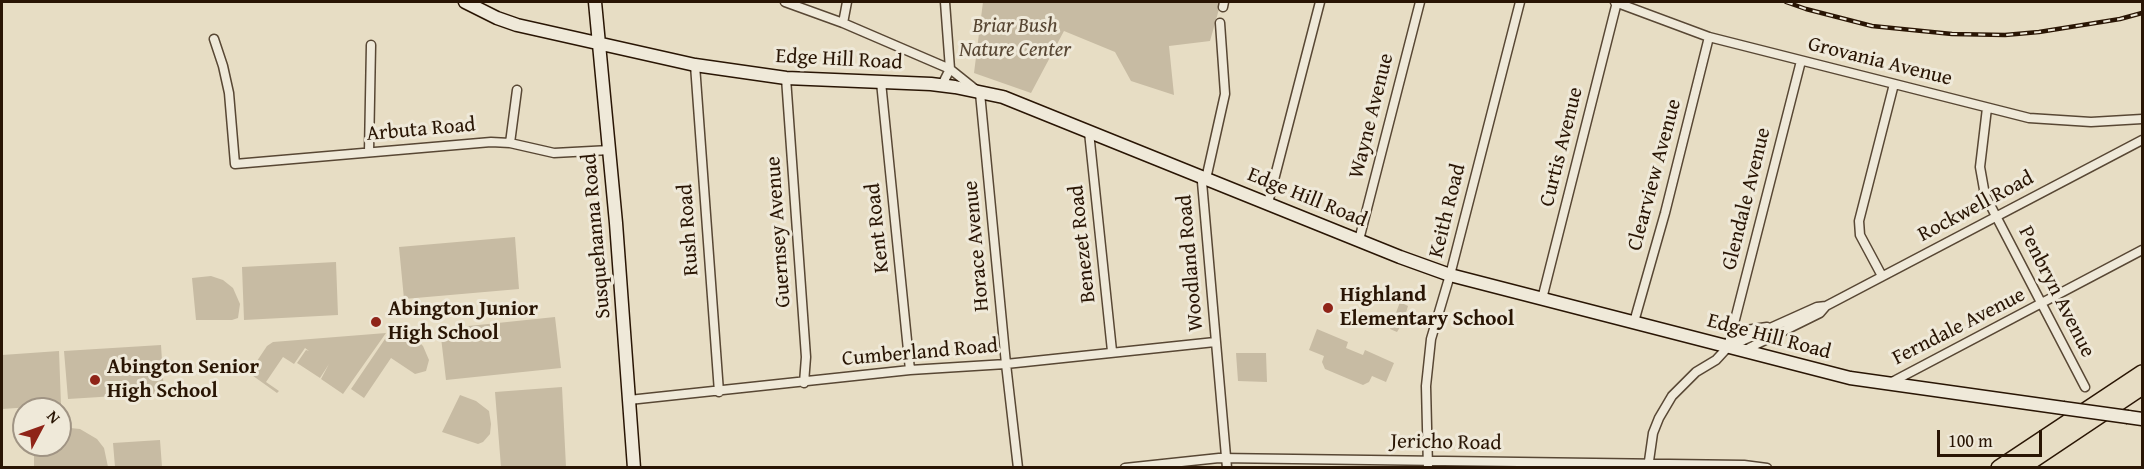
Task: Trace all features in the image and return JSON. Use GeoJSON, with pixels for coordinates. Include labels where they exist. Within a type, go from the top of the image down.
{"type":"FeatureCollection","features":[{"type":"Feature","properties":{"kind":"highway"},"geometry":{"type":"LineString","coordinates":[[1999,468],[2142,373]]}},
{"type":"Feature","properties":{"kind":"highway"},"geometry":{"type":"LineString","coordinates":[[2021,468],[2142,387]]}},
{"type":"Feature","properties":{"kind":"street","name":"Edge Hill Road"},"geometry":{"type":"LineString","coordinates":[[465,2],[517,25],[694,65],[786,78],[942,85],[1004,97],[1450,275],[1850,378],[2142,419]]}},
{"type":"Feature","properties":{"kind":"street","name":"Susquehanna Road"},"geometry":{"type":"LineString","coordinates":[[595,2],[610,150],[634,468]]}},
{"type":"Feature","properties":{"kind":"street"},"geometry":{"type":"LineString","coordinates":[[785,2],[843,23],[950,69],[980,93]]}},
{"type":"Feature","properties":{"kind":"street"},"geometry":{"type":"LineString","coordinates":[[843,23],[847,2]]}},
{"type":"Feature","properties":{"kind":"street"},"geometry":{"type":"LineString","coordinates":[[942,85],[950,69],[945,2]]}},
{"type":"Feature","properties":{"kind":"street"},"geometry":{"type":"LineString","coordinates":[[1268,203],[1320,2]]}},
{"type":"Feature","properties":{"kind":"street","name":"Wayne Avenue"},"geometry":{"type":"LineString","coordinates":[[1359,240],[1420,2]]}},
{"type":"Feature","properties":{"kind":"street","name":"Keith Road"},"geometry":{"type":"LineString","coordinates":[[1428,464],[1426,377],[1431,339],[1450,275],[1520,2]]}},
{"type":"Feature","properties":{"kind":"street","name":"Grovania Avenue"},"geometry":{"type":"LineString","coordinates":[[1616,2],[1709,37],[2030,118],[2091,122],[2142,119]]}},
{"type":"Feature","properties":{"kind":"street","name":"Curtis Avenue"},"geometry":{"type":"LineString","coordinates":[[1542,299],[1616,2]]}},
{"type":"Feature","properties":{"kind":"street","name":"Woodland Road"},"geometry":{"type":"LineString","coordinates":[[1220,23],[1225,94],[1206,179],[1202,182],[1227,463]]}},
{"type":"Feature","properties":{"kind":"street","name":"Clearview Avenue"},"geometry":{"type":"LineString","coordinates":[[1634,322],[1665,213],[1709,37]]}},
{"type":"Feature","properties":{"kind":"street","name":"Arbuta Road"},"geometry":{"type":"LineString","coordinates":[[214,39],[229,93],[235,164],[491,142],[510,143],[554,153],[610,150]]}},
{"type":"Feature","properties":{"kind":"street"},"geometry":{"type":"LineString","coordinates":[[369,152],[372,45]]}},
{"type":"Feature","properties":{"kind":"street","name":"Glendale Avenue"},"geometry":{"type":"LineString","coordinates":[[1728,347],[1801,61]]}},
{"type":"Feature","properties":{"kind":"street","name":"Rush Road"},"geometry":{"type":"LineString","coordinates":[[694,65],[719,392]]}},
{"type":"Feature","properties":{"kind":"street","name":"Guernsey Avenue"},"geometry":{"type":"LineString","coordinates":[[786,78],[806,357],[804,383]]}},
{"type":"Feature","properties":{"kind":"street","name":"Kent Road"},"geometry":{"type":"LineString","coordinates":[[881,82],[910,370]]}},
{"type":"Feature","properties":{"kind":"street"},"geometry":{"type":"LineString","coordinates":[[1882,276],[1860,235],[1859,221],[1894,84]]}},
{"type":"Feature","properties":{"kind":"street"},"geometry":{"type":"LineString","coordinates":[[510,143],[517,90]]}},
{"type":"Feature","properties":{"kind":"street","name":"Horace Avenue"},"geometry":{"type":"LineString","coordinates":[[980,93],[1017,468]]}},
{"type":"Feature","properties":{"kind":"street","name":"Penbryn Avenue"},"geometry":{"type":"LineString","coordinates":[[1988,108],[1980,167],[1985,195],[2085,387]]}},
{"type":"Feature","properties":{"kind":"street","name":"Benezet Road"},"geometry":{"type":"LineString","coordinates":[[1089,132],[1112,351]]}},
{"type":"Feature","properties":{"kind":"street","name":"Rockwell Road"},"geometry":{"type":"LineString","coordinates":[[1743,351],[1820,313],[1826,306],[2142,140]]}},
{"type":"Feature","properties":{"kind":"street","name":"Ferndale Avenue"},"geometry":{"type":"LineString","coordinates":[[1887,384],[2142,250]]}},
{"type":"Feature","properties":{"kind":"street","name":"Rockwell Road"},"geometry":{"type":"LineString","coordinates":[[1648,466],[1653,433],[1659,418],[1672,396],[1696,372],[1716,360],[1728,347],[1817,307],[1826,306]]}},
{"type":"Feature","properties":{"kind":"street","name":"Rockwell Road"},"geometry":{"type":"LineString","coordinates":[[1732,332],[1776,326]]}},
{"type":"Feature","properties":{"kind":"street","name":"Cumberland Road"},"geometry":{"type":"LineString","coordinates":[[629,400],[910,370],[1005,364],[1215,342]]}},
{"type":"Feature","properties":{"kind":"street","name":"Jericho Road"},"geometry":{"type":"LineString","coordinates":[[1125,468],[1227,463],[1744,465],[1767,468]]}},
{"type":"Feature","properties":{"kind":"green space","name":"Briar Bush Nature Center"},"geometry":{"type":"Polygon","coordinates":[[[983,2],[1221,2],[1210,41],[1169,46],[1174,95],[1131,81],[1115,52],[1064,31],[1031,93],[974,73],[983,2]]]}},
{"type":"Feature","properties":{"kind":"green space"},"geometry":{"type":"Polygon","coordinates":[[[515,237],[519,289],[404,299],[399,247],[515,237]]]}},
{"type":"Feature","properties":{"kind":"green space"},"geometry":{"type":"Polygon","coordinates":[[[336,262],[338,315],[244,320],[242,267],[336,262]]]}},
{"type":"Feature","properties":{"kind":"green space"},"geometry":{"type":"Polygon","coordinates":[[[211,276],[223,280],[233,288],[240,304],[238,318],[196,320],[192,278],[211,276]]]}},
{"type":"Feature","properties":{"kind":"green space"},"geometry":{"type":"Polygon","coordinates":[[[1400,302],[1408,306],[1397,332],[1390,329],[1400,302]]]}},
{"type":"Feature","properties":{"kind":"green space"},"geometry":{"type":"Polygon","coordinates":[[[555,317],[561,368],[446,380],[440,329],[555,317]]]}},
{"type":"Feature","properties":{"kind":"green space"},"geometry":{"type":"Polygon","coordinates":[[[1317,329],[1348,342],[1346,348],[1363,355],[1365,350],[1394,363],[1386,382],[1372,376],[1369,382],[1363,385],[1325,369],[1322,362],[1324,356],[1309,350],[1317,329]]]}},
{"type":"Feature","properties":{"kind":"green space"},"geometry":{"type":"Polygon","coordinates":[[[401,332],[413,336],[423,346],[429,360],[426,371],[415,374],[391,358],[364,398],[351,389],[389,333],[401,332]]]}},
{"type":"Feature","properties":{"kind":"green space"},"geometry":{"type":"Polygon","coordinates":[[[386,333],[343,394],[321,379],[329,364],[320,378],[297,363],[306,350],[309,351],[305,348],[294,364],[283,357],[266,382],[279,391],[277,393],[249,373],[267,346],[273,342],[386,333]]]}},
{"type":"Feature","properties":{"kind":"green space"},"geometry":{"type":"Polygon","coordinates":[[[161,345],[164,393],[72,399],[68,397],[64,351],[161,345]]]}},
{"type":"Feature","properties":{"kind":"green space"},"geometry":{"type":"Polygon","coordinates":[[[59,351],[61,397],[12,397],[12,408],[2,409],[2,355],[59,351]]]}},
{"type":"Feature","properties":{"kind":"green space"},"geometry":{"type":"Polygon","coordinates":[[[1236,353],[1266,353],[1267,382],[1238,381],[1236,353]]]}},
{"type":"Feature","properties":{"kind":"green space"},"geometry":{"type":"Polygon","coordinates":[[[562,387],[566,467],[501,467],[495,392],[562,387]]]}},
{"type":"Feature","properties":{"kind":"green space"},"geometry":{"type":"Polygon","coordinates":[[[460,395],[476,401],[489,411],[490,434],[483,442],[478,444],[442,432],[460,395]]]}},
{"type":"Feature","properties":{"kind":"green space"},"geometry":{"type":"Polygon","coordinates":[[[72,428],[80,429],[97,439],[104,448],[108,467],[34,467],[34,457],[72,457],[72,428]]]}},
{"type":"Feature","properties":{"kind":"green space"},"geometry":{"type":"Polygon","coordinates":[[[160,440],[162,467],[115,467],[113,443],[160,440]]]}},
{"type":"Feature","properties":{"kind":"railway"},"geometry":{"type":"LineString","coordinates":[[1786,2],[1872,26],[1952,34],[2005,35],[2039,32],[2120,19],[2142,13]]}},
{"type":"Feature","properties":{"kind":"place","name":"Highland Elementary School"},"geometry":{"type":"Point","coordinates":[1328,308]}},
{"type":"Feature","properties":{"kind":"place","name":"Abington Junior High School"},"geometry":{"type":"Point","coordinates":[376,322]}},
{"type":"Feature","properties":{"kind":"place","name":"Abington Senior High School"},"geometry":{"type":"Point","coordinates":[95,380]}}]}
